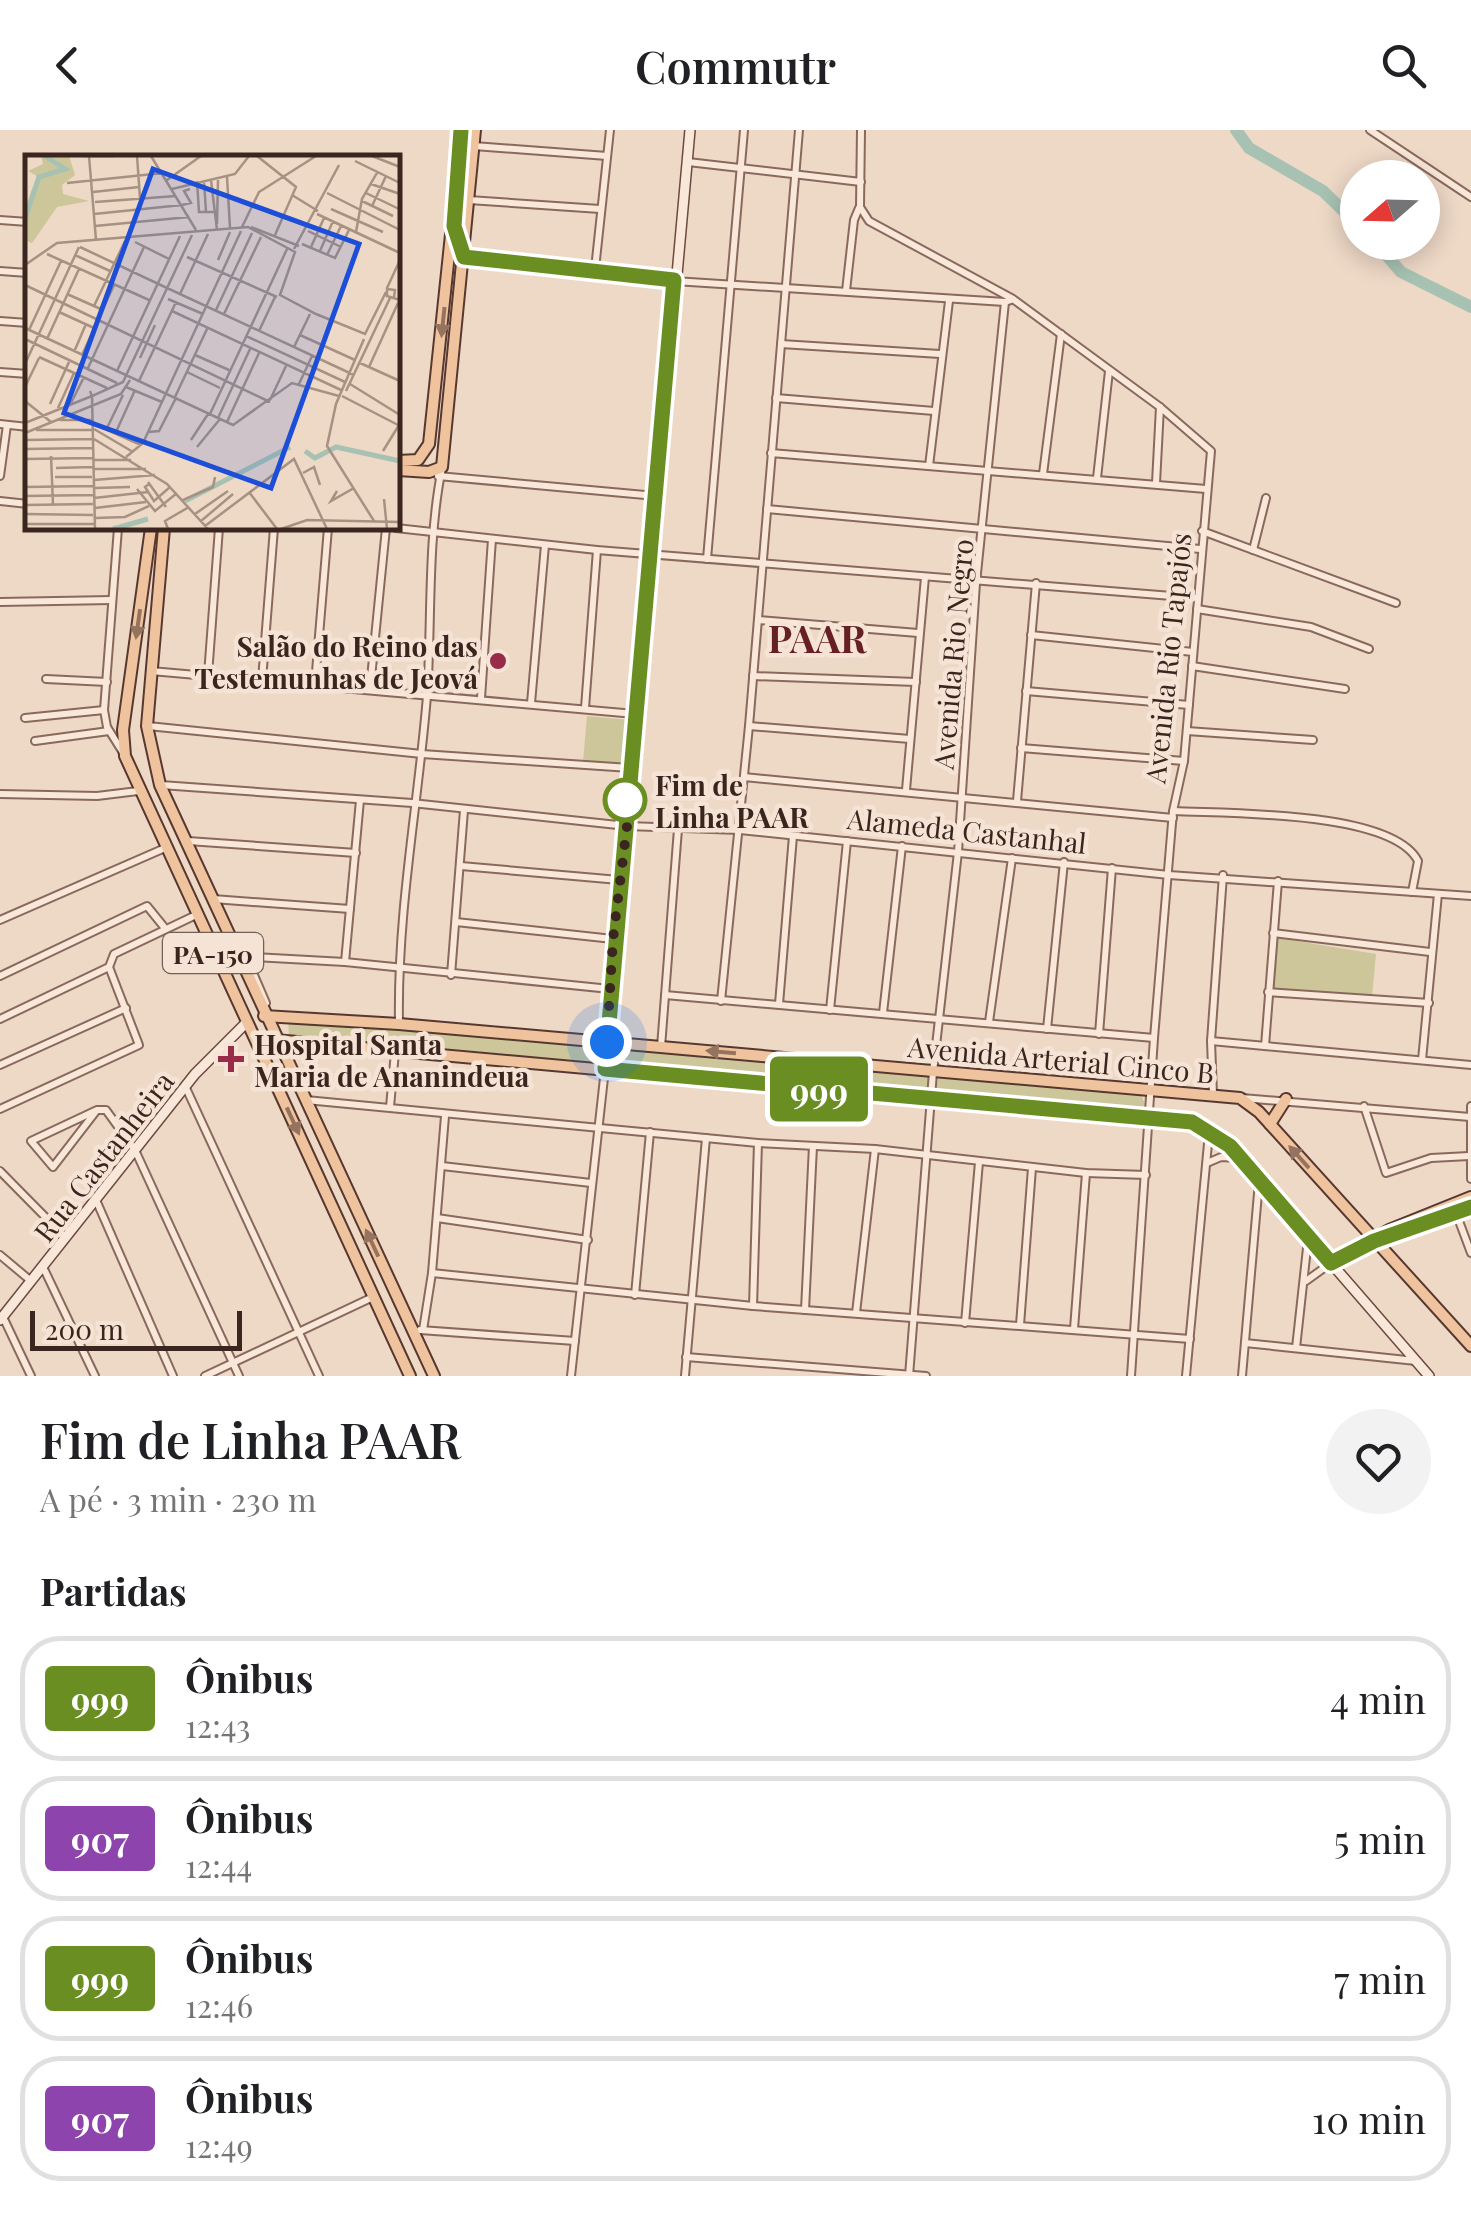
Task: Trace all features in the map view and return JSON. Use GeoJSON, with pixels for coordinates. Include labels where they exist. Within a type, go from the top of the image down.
{"type":"FeatureCollection","features":[{"type":"Feature","properties":{"kind":"main road"},"geometry":{"type":"LineString","coordinates":[[400,461],[418,460],[428,452],[462,130]]}},
{"type":"Feature","properties":{"kind":"main road"},"geometry":{"type":"LineString","coordinates":[[400,470],[437,472],[464,257],[475,130]]}},
{"type":"Feature","properties":{"kind":"main road"},"geometry":{"type":"LineString","coordinates":[[605,1069],[613,939],[627,826],[690,130]]}},
{"type":"Feature","properties":{"kind":"main road"},"geometry":{"type":"LineString","coordinates":[[454,226],[464,257]]}},
{"type":"Feature","properties":{"kind":"main road","name":"PA-150"},"geometry":{"type":"LineString","coordinates":[[151,530],[123,730],[125,756],[410,1376]]}},
{"type":"Feature","properties":{"kind":"main road","name":"PA-150"},"geometry":{"type":"LineString","coordinates":[[164,530],[147,726],[160,785],[242,958],[275,1040],[418,1330],[434,1376]]}},
{"type":"Feature","properties":{"kind":"main road"},"geometry":{"type":"LineString","coordinates":[[216,959],[225,952],[242,958]]}},
{"type":"Feature","properties":{"kind":"main road","name":"Avenida Arterial Cinco B"},"geometry":{"type":"LineString","coordinates":[[268,1017],[398,1024],[1240,1098],[1270,1124],[1471,1346]]}},
{"type":"Feature","properties":{"kind":"main road"},"geometry":{"type":"LineString","coordinates":[[288,1018],[287,1031],[293,1043]]}},
{"type":"Feature","properties":{"kind":"main road","name":"Rua Castanheira"},"geometry":{"type":"LineString","coordinates":[[2,1318],[134,1150],[246,1023]]}},
{"type":"Feature","properties":{"kind":"main road"},"geometry":{"type":"LineString","coordinates":[[275,1040],[1192,1122],[1209,1130],[1240,1158],[1429,1376]]}},
{"type":"Feature","properties":{"kind":"main road"},"geometry":{"type":"LineString","coordinates":[[1270,1124],[1286,1099]]}},
{"type":"Feature","properties":{"kind":"main road"},"geometry":{"type":"LineString","coordinates":[[1374,1241],[1388,1230],[1471,1197]]}},
{"type":"Feature","properties":{"kind":"main road"},"geometry":{"type":"LineString","coordinates":[[1331,1263],[1374,1241],[1471,1208]]}},
{"type":"Feature","properties":{"kind":"street"},"geometry":{"type":"LineString","coordinates":[[595,269],[610,130]]}},
{"type":"Feature","properties":{"kind":"street"},"geometry":{"type":"LineString","coordinates":[[707,559],[744,130]]}},
{"type":"Feature","properties":{"kind":"street"},"geometry":{"type":"LineString","coordinates":[[720,1001],[740,830],[799,130]]}},
{"type":"Feature","properties":{"kind":"street"},"geometry":{"type":"LineString","coordinates":[[846,291],[854,220],[860,207],[861,130]]}},
{"type":"Feature","properties":{"kind":"street"},"geometry":{"type":"LineString","coordinates":[[1370,130],[1471,197]]}},
{"type":"Feature","properties":{"kind":"street"},"geometry":{"type":"LineString","coordinates":[[473,146],[607,156]]}},
{"type":"Feature","properties":{"kind":"street"},"geometry":{"type":"LineString","coordinates":[[688,162],[861,182]]}},
{"type":"Feature","properties":{"kind":"street"},"geometry":{"type":"LineString","coordinates":[[469,200],[600,209]]}},
{"type":"Feature","properties":{"kind":"street","name":"Avenida Rio Tapajós"},"geometry":{"type":"LineString","coordinates":[[860,207],[881,230],[944,259],[1061,334],[1210,451],[1184,761],[1173,814],[1131,1376]]}},
{"type":"Feature","properties":{"kind":"street"},"geometry":{"type":"LineString","coordinates":[[0,220],[25,222]]}},
{"type":"Feature","properties":{"kind":"street"},"geometry":{"type":"LineString","coordinates":[[464,257],[674,280],[732,281],[949,301],[1009,301]]}},
{"type":"Feature","properties":{"kind":"street"},"geometry":{"type":"LineString","coordinates":[[0,271],[25,274]]}},
{"type":"Feature","properties":{"kind":"street"},"geometry":{"type":"LineString","coordinates":[[928,466],[949,301]]}},
{"type":"Feature","properties":{"kind":"street","name":"Avenida Rio Negro"},"geometry":{"type":"LineString","coordinates":[[909,1375],[933,1070],[963,796],[976,583],[1009,301]]}},
{"type":"Feature","properties":{"kind":"street"},"geometry":{"type":"LineString","coordinates":[[0,321],[25,323]]}},
{"type":"Feature","properties":{"kind":"street"},"geometry":{"type":"LineString","coordinates":[[1043,474],[1061,334]]}},
{"type":"Feature","properties":{"kind":"street"},"geometry":{"type":"LineString","coordinates":[[781,344],[940,354]]}},
{"type":"Feature","properties":{"kind":"street"},"geometry":{"type":"LineString","coordinates":[[0,372],[25,374]]}},
{"type":"Feature","properties":{"kind":"street"},"geometry":{"type":"LineString","coordinates":[[1097,478],[1109,372]]}},
{"type":"Feature","properties":{"kind":"street"},"geometry":{"type":"LineString","coordinates":[[776,398],[934,410]]}},
{"type":"Feature","properties":{"kind":"street"},"geometry":{"type":"LineString","coordinates":[[1156,483],[1160,408]]}},
{"type":"Feature","properties":{"kind":"street"},"geometry":{"type":"LineString","coordinates":[[0,476],[4,424]]}},
{"type":"Feature","properties":{"kind":"street"},"geometry":{"type":"LineString","coordinates":[[772,453],[1206,489]]}},
{"type":"Feature","properties":{"kind":"street"},"geometry":{"type":"LineString","coordinates":[[398,1024],[398,967],[412,802],[422,754],[427,692],[437,472],[656,496]]}},
{"type":"Feature","properties":{"kind":"street"},"geometry":{"type":"LineString","coordinates":[[1252,550],[1266,498]]}},
{"type":"Feature","properties":{"kind":"street"},"geometry":{"type":"LineString","coordinates":[[0,501],[25,504]]}},
{"type":"Feature","properties":{"kind":"street"},"geometry":{"type":"LineString","coordinates":[[767,508],[1200,549]]}},
{"type":"Feature","properties":{"kind":"street"},"geometry":{"type":"LineString","coordinates":[[400,529],[597,550],[1198,598]]}},
{"type":"Feature","properties":{"kind":"street"},"geometry":{"type":"LineString","coordinates":[[118,530],[104,710],[109,731],[125,756]]}},
{"type":"Feature","properties":{"kind":"street"},"geometry":{"type":"LineString","coordinates":[[208,675],[219,530]]}},
{"type":"Feature","properties":{"kind":"street"},"geometry":{"type":"LineString","coordinates":[[262,680],[274,530]]}},
{"type":"Feature","properties":{"kind":"street"},"geometry":{"type":"LineString","coordinates":[[315,684],[328,530]]}},
{"type":"Feature","properties":{"kind":"street"},"geometry":{"type":"LineString","coordinates":[[370,688],[386,530]]}},
{"type":"Feature","properties":{"kind":"street"},"geometry":{"type":"LineString","coordinates":[[1202,531],[1396,603]]}},
{"type":"Feature","properties":{"kind":"street"},"geometry":{"type":"LineString","coordinates":[[481,698],[492,539]]}},
{"type":"Feature","properties":{"kind":"street"},"geometry":{"type":"LineString","coordinates":[[531,703],[545,544]]}},
{"type":"Feature","properties":{"kind":"street"},"geometry":{"type":"LineString","coordinates":[[585,708],[597,550]]}},
{"type":"Feature","properties":{"kind":"street"},"geometry":{"type":"LineString","coordinates":[[906,790],[925,577]]}},
{"type":"Feature","properties":{"kind":"street"},"geometry":{"type":"LineString","coordinates":[[1016,801],[1036,584]]}},
{"type":"Feature","properties":{"kind":"street"},"geometry":{"type":"LineString","coordinates":[[0,602],[112,600]]}},
{"type":"Feature","properties":{"kind":"street"},"geometry":{"type":"LineString","coordinates":[[1196,609],[1311,627],[1369,649]]}},
{"type":"Feature","properties":{"kind":"street"},"geometry":{"type":"LineString","coordinates":[[758,620],[918,633]]}},
{"type":"Feature","properties":{"kind":"street"},"geometry":{"type":"LineString","coordinates":[[1031,635],[1193,652]]}},
{"type":"Feature","properties":{"kind":"street"},"geometry":{"type":"LineString","coordinates":[[1192,666],[1345,689]]}},
{"type":"Feature","properties":{"kind":"street"},"geometry":{"type":"LineString","coordinates":[[150,671],[427,692],[635,714]]}},
{"type":"Feature","properties":{"kind":"street"},"geometry":{"type":"LineString","coordinates":[[753,676],[916,682]]}},
{"type":"Feature","properties":{"kind":"street"},"geometry":{"type":"LineString","coordinates":[[46,680],[108,682]]}},
{"type":"Feature","properties":{"kind":"street"},"geometry":{"type":"LineString","coordinates":[[1026,691],[1188,705]]}},
{"type":"Feature","properties":{"kind":"street"},"geometry":{"type":"LineString","coordinates":[[25,718],[104,710]]}},
{"type":"Feature","properties":{"kind":"street"},"geometry":{"type":"LineString","coordinates":[[147,726],[422,754],[630,768]]}},
{"type":"Feature","properties":{"kind":"street"},"geometry":{"type":"LineString","coordinates":[[749,726],[910,740]]}},
{"type":"Feature","properties":{"kind":"street"},"geometry":{"type":"LineString","coordinates":[[35,741],[109,731]]}},
{"type":"Feature","properties":{"kind":"street"},"geometry":{"type":"LineString","coordinates":[[1186,731],[1313,740]]}},
{"type":"Feature","properties":{"kind":"street"},"geometry":{"type":"LineString","coordinates":[[1021,748],[1184,761]]}},
{"type":"Feature","properties":{"kind":"street"},"geometry":{"type":"LineString","coordinates":[[744,776],[1173,814],[1307,819],[1384,834],[1410,849],[1418,860],[1412,892]]}},
{"type":"Feature","properties":{"kind":"street","name":"Alameda Castanhal"},"geometry":{"type":"LineString","coordinates":[[160,785],[412,802],[627,826],[740,830],[1169,875],[1471,896]]}},
{"type":"Feature","properties":{"kind":"street"},"geometry":{"type":"LineString","coordinates":[[0,794],[98,796],[138,791]]}},
{"type":"Feature","properties":{"kind":"street"},"geometry":{"type":"LineString","coordinates":[[345,962],[360,800]]}},
{"type":"Feature","properties":{"kind":"street"},"geometry":{"type":"LineString","coordinates":[[451,974],[464,810]]}},
{"type":"Feature","properties":{"kind":"street"},"geometry":{"type":"LineString","coordinates":[[661,1047],[678,828]]}},
{"type":"Feature","properties":{"kind":"street"},"geometry":{"type":"LineString","coordinates":[[779,1004],[793,836]]}},
{"type":"Feature","properties":{"kind":"street"},"geometry":{"type":"LineString","coordinates":[[187,841],[356,853]]}},
{"type":"Feature","properties":{"kind":"street"},"geometry":{"type":"LineString","coordinates":[[830,1010],[847,841]]}},
{"type":"Feature","properties":{"kind":"street"},"geometry":{"type":"LineString","coordinates":[[883,1013],[902,846]]}},
{"type":"Feature","properties":{"kind":"street"},"geometry":{"type":"LineString","coordinates":[[0,920],[165,848]]}},
{"type":"Feature","properties":{"kind":"street"},"geometry":{"type":"LineString","coordinates":[[990,1022],[1012,858]]}},
{"type":"Feature","properties":{"kind":"street"},"geometry":{"type":"LineString","coordinates":[[1046,1028],[1064,862]]}},
{"type":"Feature","properties":{"kind":"street"},"geometry":{"type":"LineString","coordinates":[[461,866],[620,880]]}},
{"type":"Feature","properties":{"kind":"street"},"geometry":{"type":"LineString","coordinates":[[1100,1034],[1112,868]]}},
{"type":"Feature","properties":{"kind":"street"},"geometry":{"type":"LineString","coordinates":[[1213,1096],[1211,1041],[1222,876]]}},
{"type":"Feature","properties":{"kind":"street"},"geometry":{"type":"LineString","coordinates":[[1265,1046],[1278,882]]}},
{"type":"Feature","properties":{"kind":"street"},"geometry":{"type":"LineString","coordinates":[[1422,1060],[1438,894]]}},
{"type":"Feature","properties":{"kind":"street"},"geometry":{"type":"LineString","coordinates":[[213,899],[350,909]]}},
{"type":"Feature","properties":{"kind":"street"},"geometry":{"type":"LineString","coordinates":[[0,976],[147,906],[164,927]]}},
{"type":"Feature","properties":{"kind":"street"},"geometry":{"type":"LineString","coordinates":[[0,1019],[109,967],[114,954],[164,927],[196,916]]}},
{"type":"Feature","properties":{"kind":"street"},"geometry":{"type":"LineString","coordinates":[[456,922],[613,939]]}},
{"type":"Feature","properties":{"kind":"street"},"geometry":{"type":"LineString","coordinates":[[1273,933],[1430,952]]}},
{"type":"Feature","properties":{"kind":"street"},"geometry":{"type":"LineString","coordinates":[[242,958],[345,962],[610,989]]}},
{"type":"Feature","properties":{"kind":"street"},"geometry":{"type":"LineString","coordinates":[[0,1109],[139,1045],[109,967]]}},
{"type":"Feature","properties":{"kind":"street"},"geometry":{"type":"LineString","coordinates":[[1268,992],[1428,1003]]}},
{"type":"Feature","properties":{"kind":"street"},"geometry":{"type":"LineString","coordinates":[[665,995],[1154,1038]]}},
{"type":"Feature","properties":{"kind":"street"},"geometry":{"type":"LineString","coordinates":[[0,1065],[126,1008]]}},
{"type":"Feature","properties":{"kind":"street"},"geometry":{"type":"LineString","coordinates":[[1211,1041],[1471,1065]]}},
{"type":"Feature","properties":{"kind":"street"},"geometry":{"type":"LineString","coordinates":[[390,1107],[395,1052]]}},
{"type":"Feature","properties":{"kind":"street"},"geometry":{"type":"LineString","coordinates":[[571,1376],[605,1069]]}},
{"type":"Feature","properties":{"kind":"street"},"geometry":{"type":"LineString","coordinates":[[186,1088],[320,1376]]}},
{"type":"Feature","properties":{"kind":"street"},"geometry":{"type":"LineString","coordinates":[[1240,1098],[1470,1117]]}},
{"type":"Feature","properties":{"kind":"street"},"geometry":{"type":"LineString","coordinates":[[304,1100],[445,1116],[875,1149],[1032,1168],[1146,1175]]}},
{"type":"Feature","properties":{"kind":"street"},"geometry":{"type":"LineString","coordinates":[[1364,1106],[1389,1174],[1431,1158],[1470,1156]]}},
{"type":"Feature","properties":{"kind":"street"},"geometry":{"type":"LineString","coordinates":[[1471,1106],[1471,1179]]}},
{"type":"Feature","properties":{"kind":"street"},"geometry":{"type":"LineString","coordinates":[[101,1110],[134,1150],[238,1376]]}},
{"type":"Feature","properties":{"kind":"street"},"geometry":{"type":"LineString","coordinates":[[101,1110],[53,1167],[33,1138],[101,1110]]}},
{"type":"Feature","properties":{"kind":"street"},"geometry":{"type":"LineString","coordinates":[[445,1116],[432,1272],[418,1330],[575,1341]]}},
{"type":"Feature","properties":{"kind":"street"},"geometry":{"type":"LineString","coordinates":[[1186,1376],[1209,1130]]}},
{"type":"Feature","properties":{"kind":"street"},"geometry":{"type":"LineString","coordinates":[[635,1296],[650,1132]]}},
{"type":"Feature","properties":{"kind":"street"},"geometry":{"type":"LineString","coordinates":[[685,1376],[706,1138]]}},
{"type":"Feature","properties":{"kind":"street"},"geometry":{"type":"LineString","coordinates":[[753,1306],[758,1143]]}},
{"type":"Feature","properties":{"kind":"street"},"geometry":{"type":"LineString","coordinates":[[805,1310],[812,1146]]}},
{"type":"Feature","properties":{"kind":"street"},"geometry":{"type":"LineString","coordinates":[[856,1314],[875,1149]]}},
{"type":"Feature","properties":{"kind":"street"},"geometry":{"type":"LineString","coordinates":[[1206,1163],[1221,1156],[1240,1158]]}},
{"type":"Feature","properties":{"kind":"street"},"geometry":{"type":"LineString","coordinates":[[965,1323],[979,1162]]}},
{"type":"Feature","properties":{"kind":"street"},"geometry":{"type":"LineString","coordinates":[[442,1166],[591,1183]]}},
{"type":"Feature","properties":{"kind":"street"},"geometry":{"type":"LineString","coordinates":[[1020,1326],[1032,1168]]}},
{"type":"Feature","properties":{"kind":"street"},"geometry":{"type":"LineString","coordinates":[[0,1171],[66,1238]]}},
{"type":"Feature","properties":{"kind":"street"},"geometry":{"type":"LineString","coordinates":[[1074,1329],[1086,1173]]}},
{"type":"Feature","properties":{"kind":"street"},"geometry":{"type":"LineString","coordinates":[[1242,1376],[1260,1182]]}},
{"type":"Feature","properties":{"kind":"street"},"geometry":{"type":"LineString","coordinates":[[96,1200],[173,1376]]}},
{"type":"Feature","properties":{"kind":"street"},"geometry":{"type":"LineString","coordinates":[[1456,1214],[1471,1253]]}},
{"type":"Feature","properties":{"kind":"street"},"geometry":{"type":"LineString","coordinates":[[437,1218],[588,1240]]}},
{"type":"Feature","properties":{"kind":"street"},"geometry":{"type":"LineString","coordinates":[[1296,1348],[1308,1239]]}},
{"type":"Feature","properties":{"kind":"street"},"geometry":{"type":"LineString","coordinates":[[0,1255],[32,1282]]}},
{"type":"Feature","properties":{"kind":"street"},"geometry":{"type":"LineString","coordinates":[[1305,1282],[1331,1263]]}},
{"type":"Feature","properties":{"kind":"street"},"geometry":{"type":"LineString","coordinates":[[44,1268],[95,1376]]}},
{"type":"Feature","properties":{"kind":"street"},"geometry":{"type":"LineString","coordinates":[[432,1272],[635,1296],[1190,1338]]}},
{"type":"Feature","properties":{"kind":"street"},"geometry":{"type":"LineString","coordinates":[[205,1376],[374,1296]]}},
{"type":"Feature","properties":{"kind":"street"},"geometry":{"type":"LineString","coordinates":[[2,1318],[30,1376]]}},
{"type":"Feature","properties":{"kind":"street"},"geometry":{"type":"LineString","coordinates":[[1245,1342],[1416,1361]]}},
{"type":"Feature","properties":{"kind":"street"},"geometry":{"type":"LineString","coordinates":[[686,1357],[850,1373],[926,1376]]}},
{"type":"Feature","properties":{"kind":"shaded area"},"geometry":{"type":"Polygon","coordinates":[[[587,716],[630,720],[626,766],[583,762],[587,716]]]}},
{"type":"Feature","properties":{"kind":"shaded area"},"geometry":{"type":"Polygon","coordinates":[[[1278,938],[1376,954],[1372,996],[1273,990],[1278,938]]]}},
{"type":"Feature","properties":{"kind":"shaded area"},"geometry":{"type":"Polygon","coordinates":[[[288,1018],[1139,1090],[1145,1104],[1135,1117],[289,1037],[288,1018]]]}},
{"type":"Feature","properties":{"kind":"waterway"},"geometry":{"type":"LineString","coordinates":[[1236,130],[1249,148],[1323,191],[1340,208]]}},
{"type":"Feature","properties":{"kind":"waterway"},"geometry":{"type":"LineString","coordinates":[[1391,260],[1401,272],[1471,307]]}},
{"type":"Feature","properties":{"kind":"bus line","name":"999"},"geometry":{"type":"LineString","coordinates":[[461,130],[454,226],[458,249],[464,257],[674,280],[641,674],[625,800],[627,826],[613,939],[605,1069],[1192,1122],[1230,1146],[1286,1216],[1331,1263],[1374,1241],[1392,1238],[1471,1207]]}},
{"type":"Feature","properties":{"kind":"place","name":"Salão do Reino das Testemunhas de Jeová"},"geometry":{"type":"Point","coordinates":[498,661]}},
{"type":"Feature","properties":{"kind":"place","name":"Fim de Linha PAAR"},"geometry":{"type":"Point","coordinates":[625,800]}},
{"type":"Feature","properties":{"kind":"place","name":"Hospital Santa Maria de Ananindeua"},"geometry":{"type":"Point","coordinates":[231,1059]}},
{"type":"Feature","properties":{"kind":"district","name":"PAAR"},"geometry":{"type":"Point","coordinates":[817,637]}},
{"type":"Feature","properties":{"kind":"route"},"geometry":{"type":"LineString","coordinates":[[607,1042],[613,939],[627,826],[625,800]]}}]}
